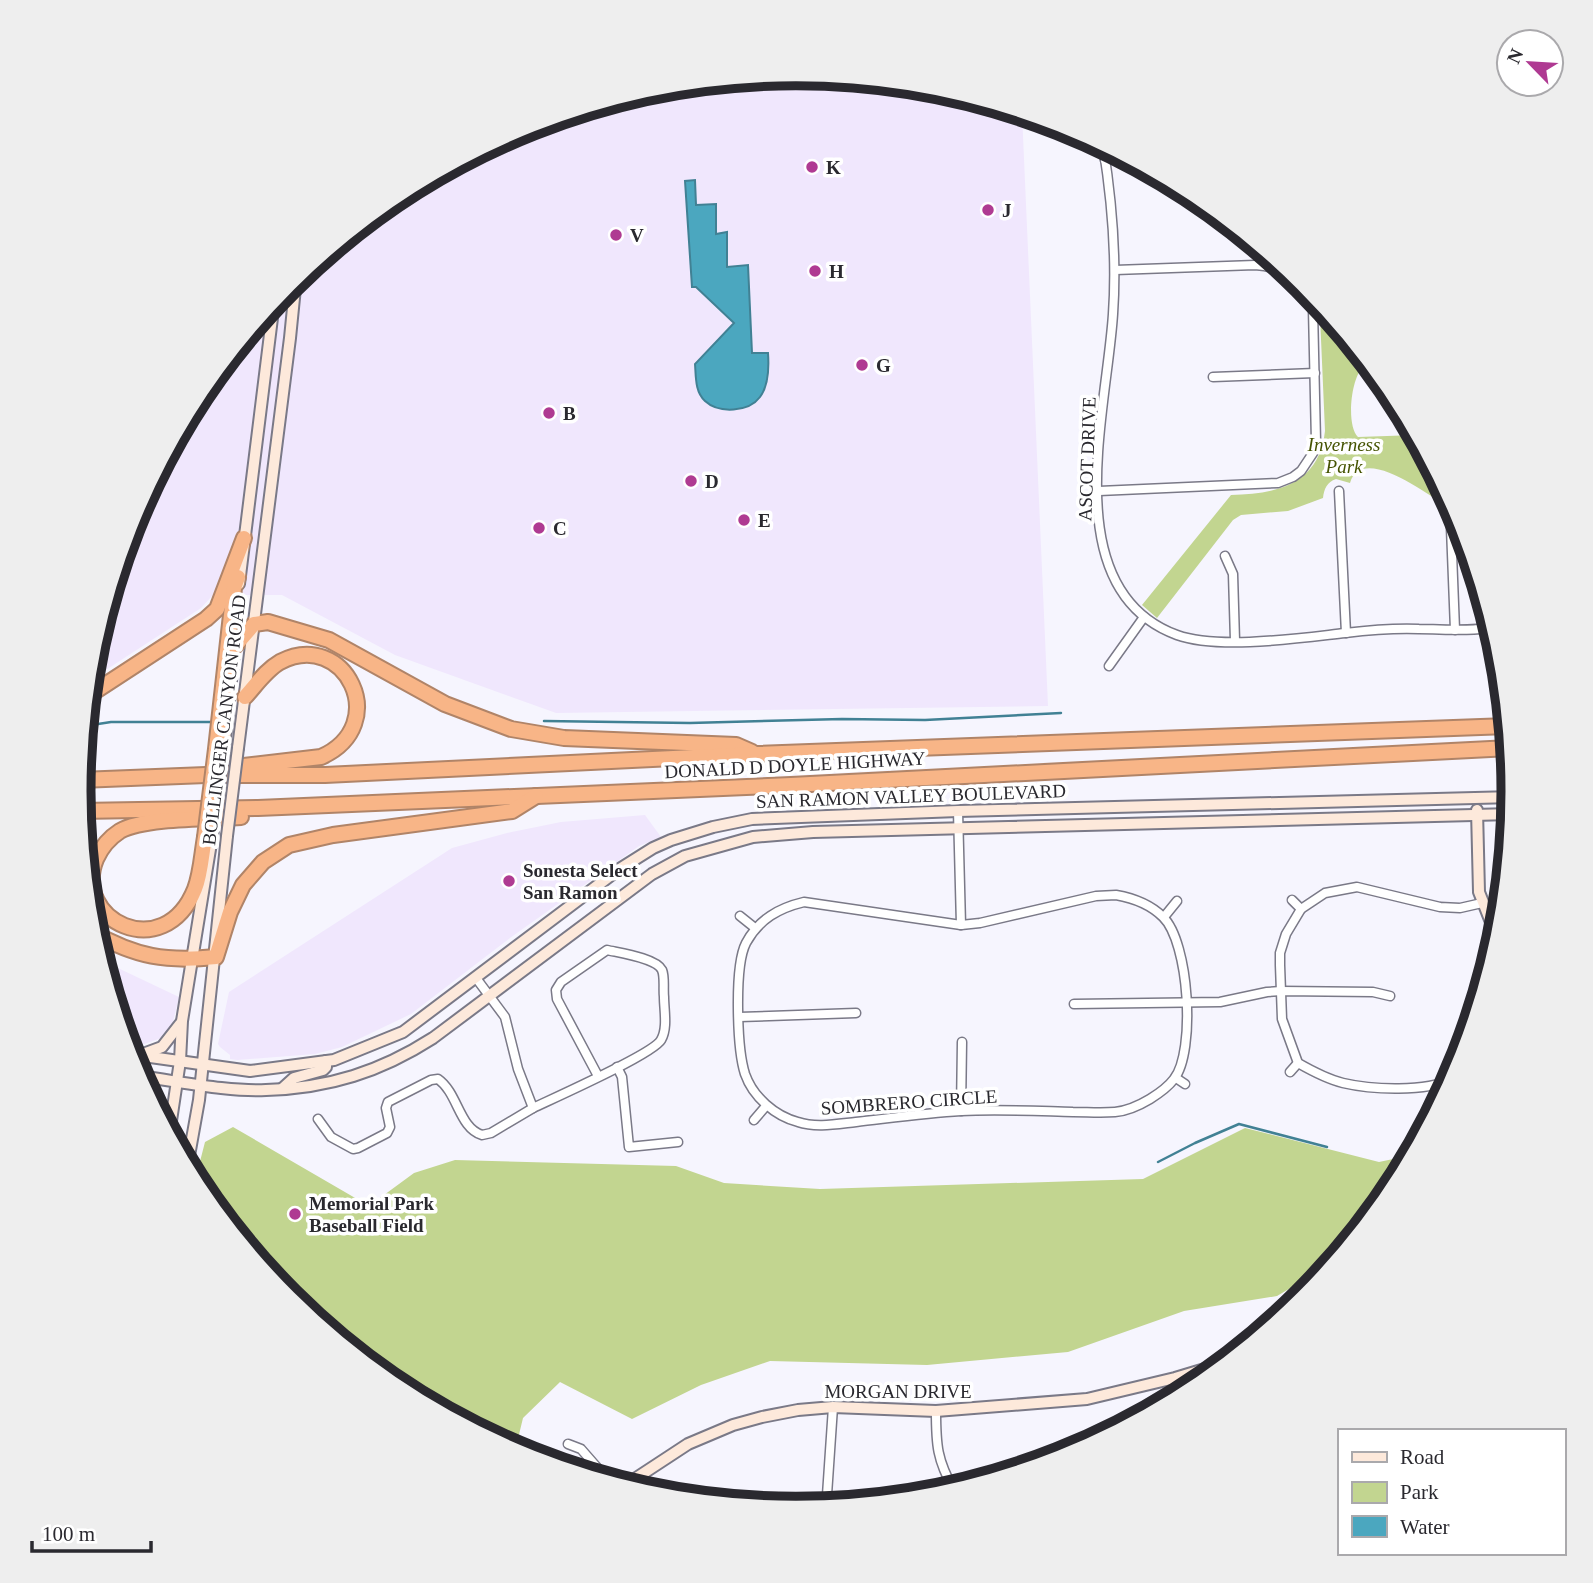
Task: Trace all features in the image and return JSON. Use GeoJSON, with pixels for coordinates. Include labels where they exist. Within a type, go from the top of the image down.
{"type":"FeatureCollection","features":[{"type":"Feature","properties":{"kind":"highway"},"geometry":{"type":"LineString","coordinates":[[99,689],[206,619],[217,609],[244,538]]}},
{"type":"Feature","properties":{"kind":"highway"},"geometry":{"type":"LineString","coordinates":[[100,905],[117,922],[129,928],[155,929],[167,925],[183,910],[196,887],[208,837],[220,749],[234,588],[240,573]]}},
{"type":"Feature","properties":{"kind":"highway"},"geometry":{"type":"LineString","coordinates":[[235,646],[254,624],[268,621],[329,640],[445,704],[511,729],[564,737],[736,745],[756,754]]}},
{"type":"Feature","properties":{"kind":"highway"},"geometry":{"type":"LineString","coordinates":[[206,775],[218,768],[321,757],[344,742],[357,716],[356,696],[348,677],[330,661],[319,656],[295,657],[281,662],[271,668],[245,697]]}},
{"type":"Feature","properties":{"kind":"highway","name":"DONALD D DOYLE HIGHWAY"},"geometry":{"type":"LineString","coordinates":[[91,780],[206,775],[325,775],[756,754],[1499,726]]}},
{"type":"Feature","properties":{"kind":"highway","name":"DONALD D DOYLE HIGHWAY"},"geometry":{"type":"LineString","coordinates":[[91,811],[258,808],[778,786],[1501,748]]}},
{"type":"Feature","properties":{"kind":"highway"},"geometry":{"type":"LineString","coordinates":[[107,939],[146,957],[192,960],[216,957],[230,912],[243,885],[263,862],[289,845],[333,835],[512,811],[538,796]]}},
{"type":"Feature","properties":{"kind":"highway"},"geometry":{"type":"LineString","coordinates":[[95,862],[108,841],[119,832],[145,824],[248,816],[258,808]]}},
{"type":"Feature","properties":{"kind":"main road","name":"BOLLINGER CANYON ROAD"},"geometry":{"type":"LineString","coordinates":[[190,1151],[201,1085],[227,836],[294,295]]}},
{"type":"Feature","properties":{"kind":"main road","name":"BOLLINGER CANYON ROAD"},"geometry":{"type":"LineString","coordinates":[[220,749],[235,646],[240,573],[272,320]]}},
{"type":"Feature","properties":{"kind":"main road"},"geometry":{"type":"LineString","coordinates":[[1477,797],[1478,881],[1482,903],[1490,922]]}},
{"type":"Feature","properties":{"kind":"main road","name":"SAN RAMON VALLEY BOULEVARD"},"geometry":{"type":"LineString","coordinates":[[142,1056],[250,1071],[334,1060],[403,1032],[618,870],[653,848],[713,827],[752,819],[958,810],[1502,797]]}},
{"type":"Feature","properties":{"kind":"main road","name":"SAN RAMON VALLEY BOULEVARD"},"geometry":{"type":"LineString","coordinates":[[152,1078],[265,1091],[332,1084],[365,1073],[406,1055],[652,873],[685,856],[753,837],[813,832],[1502,814]]}},
{"type":"Feature","properties":{"kind":"main road","name":"BOLLINGER CANYON ROAD"},"geometry":{"type":"LineString","coordinates":[[171,1117],[208,837]]}},
{"type":"Feature","properties":{"kind":"main road"},"geometry":{"type":"LineString","coordinates":[[141,1053],[162,1046],[182,1021]]}},
{"type":"Feature","properties":{"kind":"main road"},"geometry":{"type":"LineString","coordinates":[[283,1088],[294,1078],[323,1070],[326,1061]]}},
{"type":"Feature","properties":{"kind":"main road","name":"MORGAN DRIVE"},"geometry":{"type":"LineString","coordinates":[[636,1478],[688,1444],[733,1425],[798,1410],[833,1407],[936,1411],[1087,1399],[1199,1371]]}},
{"type":"Feature","properties":{"kind":"street","name":"ASCOT DRIVE"},"geometry":{"type":"LineString","coordinates":[[1105,157],[1113,224],[1115,270],[1099,450],[1101,535],[1106,562],[1125,596],[1144,617],[1166,630],[1195,640],[1309,638],[1418,628],[1455,630],[1483,628]]}},
{"type":"Feature","properties":{"kind":"street"},"geometry":{"type":"LineString","coordinates":[[1105,160],[1110,160]]}},
{"type":"Feature","properties":{"kind":"street"},"geometry":{"type":"LineString","coordinates":[[1115,270],[1268,266]]}},
{"type":"Feature","properties":{"kind":"street"},"geometry":{"type":"LineString","coordinates":[[1099,491],[1270,485],[1293,477],[1307,463],[1316,442],[1313,311]]}},
{"type":"Feature","properties":{"kind":"street"},"geometry":{"type":"LineString","coordinates":[[1213,377],[1315,373]]}},
{"type":"Feature","properties":{"kind":"street"},"geometry":{"type":"LineString","coordinates":[[1339,491],[1346,633]]}},
{"type":"Feature","properties":{"kind":"street"},"geometry":{"type":"LineString","coordinates":[[1451,527],[1455,630]]}},
{"type":"Feature","properties":{"kind":"street"},"geometry":{"type":"LineString","coordinates":[[1225,556],[1233,574],[1235,641]]}},
{"type":"Feature","properties":{"kind":"street"},"geometry":{"type":"LineString","coordinates":[[1109,666],[1144,617]]}},
{"type":"Feature","properties":{"kind":"street"},"geometry":{"type":"LineString","coordinates":[[958,810],[961,925]]}},
{"type":"Feature","properties":{"kind":"street"},"geometry":{"type":"LineString","coordinates":[[1439,1083],[1416,1089],[1344,1083],[1297,1063],[1282,1020],[1282,943],[1301,909],[1325,893],[1341,888],[1357,887],[1440,907],[1460,908],[1482,903]]}},
{"type":"Feature","properties":{"kind":"street"},"geometry":{"type":"LineString","coordinates":[[754,1120],[766,1106],[745,1073],[739,1017],[739,960],[755,928],[768,916],[789,905],[804,902],[961,925],[1106,896],[1130,898],[1150,907],[1164,917],[1181,952],[1186,1004],[1185,1046],[1176,1078],[1185,1084]]}},
{"type":"Feature","properties":{"kind":"street"},"geometry":{"type":"LineString","coordinates":[[1293,900],[1301,909]]}},
{"type":"Feature","properties":{"kind":"street"},"geometry":{"type":"LineString","coordinates":[[1164,917],[1177,901]]}},
{"type":"Feature","properties":{"kind":"street"},"geometry":{"type":"LineString","coordinates":[[740,916],[755,928]]}},
{"type":"Feature","properties":{"kind":"street"},"geometry":{"type":"LineString","coordinates":[[318,1119],[331,1137],[353,1149],[358,1148],[387,1133],[390,1127],[387,1102],[430,1080],[438,1079],[452,1094],[470,1128],[482,1135],[491,1133],[533,1108],[617,1067],[655,1047],[663,1038],[665,1025],[663,971],[648,960],[607,950],[561,982],[556,990],[557,999],[598,1076]]}},
{"type":"Feature","properties":{"kind":"street"},"geometry":{"type":"LineString","coordinates":[[476,978],[505,1017],[533,1108]]}},
{"type":"Feature","properties":{"kind":"street"},"geometry":{"type":"LineString","coordinates":[[1074,1004],[1220,1002],[1281,991],[1373,992],[1390,996]]}},
{"type":"Feature","properties":{"kind":"street"},"geometry":{"type":"LineString","coordinates":[[739,1017],[856,1013]]}},
{"type":"Feature","properties":{"kind":"street"},"geometry":{"type":"LineString","coordinates":[[961,1111],[962,1042]]}},
{"type":"Feature","properties":{"kind":"street"},"geometry":{"type":"LineString","coordinates":[[1290,1072],[1297,1063]]}},
{"type":"Feature","properties":{"kind":"street"},"geometry":{"type":"LineString","coordinates":[[617,1067],[622,1077],[629,1147],[678,1142]]}},
{"type":"Feature","properties":{"kind":"street","name":"SOMBRERO CIRCLE"},"geometry":{"type":"LineString","coordinates":[[766,1106],[779,1115],[813,1125],[961,1111],[1116,1112],[1150,1100],[1176,1078]]}},
{"type":"Feature","properties":{"kind":"street"},"geometry":{"type":"LineString","coordinates":[[1175,1378],[1177,1386]]}},
{"type":"Feature","properties":{"kind":"street"},"geometry":{"type":"LineString","coordinates":[[826,1496],[833,1407]]}},
{"type":"Feature","properties":{"kind":"street"},"geometry":{"type":"LineString","coordinates":[[936,1411],[936,1447],[949,1480]]}},
{"type":"Feature","properties":{"kind":"street"},"geometry":{"type":"LineString","coordinates":[[568,1444],[581,1449],[598,1468]]}},
{"type":"Feature","properties":{"kind":"shaded area"},"geometry":{"type":"Polygon","coordinates":[[[750,87],[843,87],[889,92],[934,99],[1022,123],[1048,706],[556,713],[395,655],[282,595],[213,595],[201,608],[101,673],[115,609],[144,521],[185,439],[210,399],[266,326],[297,292],[367,232],[444,180],[526,139],[570,123],[659,99],[750,87]]]}},
{"type":"Feature","properties":{"kind":"shaded area"},"geometry":{"type":"Polygon","coordinates":[[[645,815],[661,837],[639,846],[510,938],[411,1014],[342,1047],[315,1054],[237,1060],[230,1059],[230,1055],[218,1044],[229,992],[452,848],[561,822],[645,815]]]}},
{"type":"Feature","properties":{"kind":"shaded area"},"geometry":{"type":"Polygon","coordinates":[[[113,966],[179,997],[172,1026],[164,1037],[138,1046],[113,966]]]}},
{"type":"Feature","properties":{"kind":"green space","name":"Inverness Park"},"geometry":{"type":"Polygon","coordinates":[[[1320,318],[1361,369],[1355,382],[1351,402],[1354,431],[1358,437],[1406,435],[1440,502],[1394,475],[1367,468],[1356,472],[1350,483],[1336,479],[1330,482],[1323,498],[1288,511],[1241,515],[1233,520],[1157,618],[1142,605],[1231,495],[1280,488],[1305,474],[1321,449],[1325,431],[1320,318]]]}},
{"type":"Feature","properties":{"kind":"green space"},"geometry":{"type":"Polygon","coordinates":[[[233,1127],[369,1206],[414,1173],[455,1160],[676,1166],[724,1183],[820,1189],[1143,1179],[1245,1128],[1379,1162],[1399,1158],[1383,1184],[1327,1257],[1308,1277],[1277,1296],[1184,1311],[1068,1352],[927,1365],[770,1361],[701,1385],[632,1419],[560,1382],[523,1418],[518,1440],[444,1403],[404,1378],[331,1322],[297,1291],[237,1221],[199,1166],[205,1142],[233,1127]]]}},
{"type":"Feature","properties":{"kind":"water"},"geometry":{"type":"Polygon","coordinates":[[[695,180],[696,205],[716,204],[716,234],[727,232],[727,267],[748,265],[752,353],[768,353],[768,376],[763,392],[749,406],[734,410],[718,408],[705,401],[697,384],[695,364],[734,323],[696,287],[692,287],[685,181],[695,180]]]}},
{"type":"Feature","properties":{"kind":"waterway"},"geometry":{"type":"LineString","coordinates":[[544,721],[690,723],[925,720],[1061,713]]}},
{"type":"Feature","properties":{"kind":"waterway"},"geometry":{"type":"LineString","coordinates":[[94,725],[111,722],[210,722]]}},
{"type":"Feature","properties":{"kind":"waterway"},"geometry":{"type":"LineString","coordinates":[[1158,1162],[1239,1124],[1327,1147]]}},
{"type":"Feature","properties":{"kind":"place","name":"K"},"geometry":{"type":"Point","coordinates":[812,167]}},
{"type":"Feature","properties":{"kind":"place","name":"J"},"geometry":{"type":"Point","coordinates":[988,210]}},
{"type":"Feature","properties":{"kind":"place","name":"V"},"geometry":{"type":"Point","coordinates":[616,235]}},
{"type":"Feature","properties":{"kind":"place","name":"H"},"geometry":{"type":"Point","coordinates":[815,271]}},
{"type":"Feature","properties":{"kind":"place","name":"G"},"geometry":{"type":"Point","coordinates":[862,365]}},
{"type":"Feature","properties":{"kind":"place","name":"B"},"geometry":{"type":"Point","coordinates":[549,413]}},
{"type":"Feature","properties":{"kind":"place","name":"D"},"geometry":{"type":"Point","coordinates":[691,481]}},
{"type":"Feature","properties":{"kind":"place","name":"E"},"geometry":{"type":"Point","coordinates":[744,520]}},
{"type":"Feature","properties":{"kind":"place","name":"C"},"geometry":{"type":"Point","coordinates":[539,528]}},
{"type":"Feature","properties":{"kind":"place","name":"Sonesta Select San Ramon"},"geometry":{"type":"Point","coordinates":[509,881]}},
{"type":"Feature","properties":{"kind":"place","name":"Memorial Park Baseball Field"},"geometry":{"type":"Point","coordinates":[295,1214]}}]}
